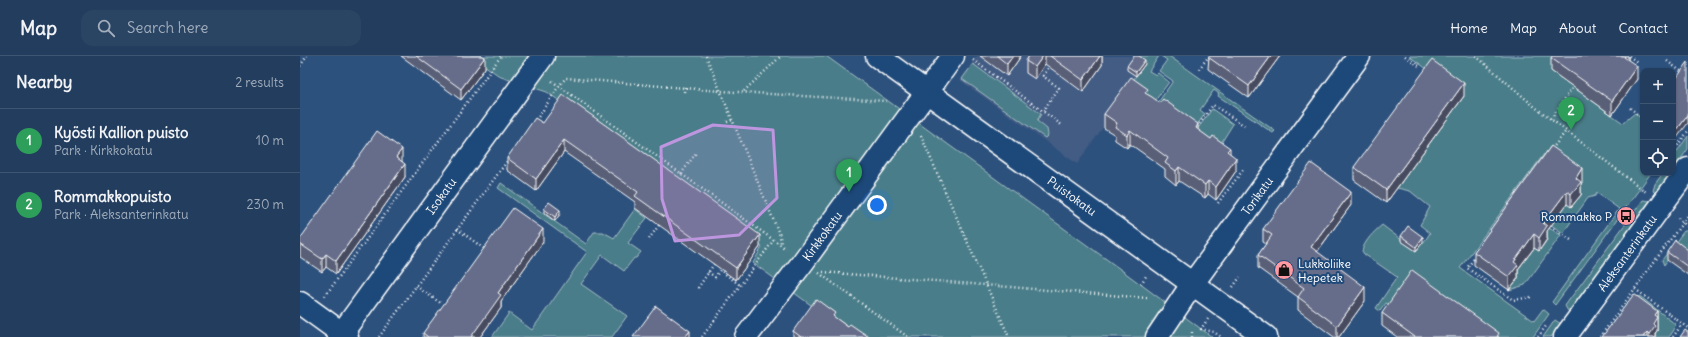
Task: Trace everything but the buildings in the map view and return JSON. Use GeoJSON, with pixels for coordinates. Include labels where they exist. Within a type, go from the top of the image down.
{"type":"FeatureCollection","features":[{"type":"Feature","properties":{"kind":"street","name":"Puistokatu"},"geometry":{"type":"LineString","coordinates":[[877,56],[1266,337]]}},
{"type":"Feature","properties":{"kind":"street","name":"Torikatu"},"geometry":{"type":"LineString","coordinates":[[1157,337],[1358,56]]}},
{"type":"Feature","properties":{"kind":"street","name":"Kirkkokatu"},"geometry":{"type":"LineString","coordinates":[[746,337],[810,266],[927,91],[962,57]]}},
{"type":"Feature","properties":{"kind":"street","name":"Isokatu"},"geometry":{"type":"LineString","coordinates":[[342,336],[539,62]]}},
{"type":"Feature","properties":{"kind":"street","name":"Aleksanterinkatu"},"geometry":{"type":"LineString","coordinates":[[1565,337],[1688,169]]}},
{"type":"Feature","properties":{"kind":"street"},"geometry":{"type":"LineString","coordinates":[[306,308],[342,336]]}},
{"type":"Feature","properties":{"kind":"path"},"geometry":{"type":"LineString","coordinates":[[300,66],[307,56]]}},
{"type":"Feature","properties":{"kind":"path"},"geometry":{"type":"LineString","coordinates":[[306,308],[501,56]]}},
{"type":"Feature","properties":{"kind":"path"},"geometry":{"type":"LineString","coordinates":[[706,56],[780,236],[781,246]]}},
{"type":"Feature","properties":{"kind":"path"},"geometry":{"type":"LineString","coordinates":[[743,92],[781,56]]}},
{"type":"Feature","properties":{"kind":"path"},"geometry":{"type":"LineString","coordinates":[[1199,69],[1209,56]]}},
{"type":"Feature","properties":{"kind":"path"},"geometry":{"type":"LineString","coordinates":[[1405,56],[1419,66]]}},
{"type":"Feature","properties":{"kind":"path"},"geometry":{"type":"LineString","coordinates":[[1476,56],[1551,119],[1688,227]]}},
{"type":"Feature","properties":{"kind":"path"},"geometry":{"type":"LineString","coordinates":[[1629,56],[1634,57],[1637,62]]}},
{"type":"Feature","properties":{"kind":"path"},"geometry":{"type":"LineString","coordinates":[[962,57],[1063,126]]}},
{"type":"Feature","properties":{"kind":"path"},"geometry":{"type":"LineString","coordinates":[[539,62],[559,85],[908,337]]}},
{"type":"Feature","properties":{"kind":"path"},"geometry":{"type":"LineString","coordinates":[[1667,62],[1685,74]]}},
{"type":"Feature","properties":{"kind":"path"},"geometry":{"type":"LineString","coordinates":[[1042,111],[1059,88],[1043,76],[1049,67]]}},
{"type":"Feature","properties":{"kind":"path"},"geometry":{"type":"LineString","coordinates":[[534,123],[551,100],[559,85],[566,78],[720,91],[887,101]]}},
{"type":"Feature","properties":{"kind":"path"},"geometry":{"type":"LineString","coordinates":[[684,92],[685,87]]}},
{"type":"Feature","properties":{"kind":"path"},"geometry":{"type":"LineString","coordinates":[[1551,119],[1573,87]]}},
{"type":"Feature","properties":{"kind":"path"},"geometry":{"type":"LineString","coordinates":[[572,104],[577,98]]}},
{"type":"Feature","properties":{"kind":"path"},"geometry":{"type":"LineString","coordinates":[[1196,128],[1213,105],[1245,126]]}},
{"type":"Feature","properties":{"kind":"path"},"geometry":{"type":"LineString","coordinates":[[1630,108],[1640,116]]}},
{"type":"Feature","properties":{"kind":"path"},"geometry":{"type":"LineString","coordinates":[[728,122],[732,120]]}},
{"type":"Feature","properties":{"kind":"path"},"geometry":{"type":"LineString","coordinates":[[919,131],[1009,337]]}},
{"type":"Feature","properties":{"kind":"path"},"geometry":{"type":"LineString","coordinates":[[1548,156],[1566,131]]}},
{"type":"Feature","properties":{"kind":"path"},"geometry":{"type":"LineString","coordinates":[[1676,148],[1688,131]]}},
{"type":"Feature","properties":{"kind":"path"},"geometry":{"type":"LineString","coordinates":[[681,174],[696,153]]}},
{"type":"Feature","properties":{"kind":"path"},"geometry":{"type":"LineString","coordinates":[[379,337],[508,159]]}},
{"type":"Feature","properties":{"kind":"path"},"geometry":{"type":"LineString","coordinates":[[1218,203],[1243,170]]}},
{"type":"Feature","properties":{"kind":"path"},"geometry":{"type":"LineString","coordinates":[[1600,337],[1688,214]]}},
{"type":"Feature","properties":{"kind":"path"},"geometry":{"type":"LineString","coordinates":[[649,239],[659,225]]}},
{"type":"Feature","properties":{"kind":"path"},"geometry":{"type":"LineString","coordinates":[[1550,226],[1571,240]]}},
{"type":"Feature","properties":{"kind":"path"},"geometry":{"type":"LineString","coordinates":[[457,229],[490,253]]}},
{"type":"Feature","properties":{"kind":"path"},"geometry":{"type":"LineString","coordinates":[[702,337],[773,241]]}},
{"type":"Feature","properties":{"kind":"path"},"geometry":{"type":"LineString","coordinates":[[1479,251],[1467,268],[1513,300],[1531,297]]}},
{"type":"Feature","properties":{"kind":"path"},"geometry":{"type":"LineString","coordinates":[[698,288],[714,264]]}},
{"type":"Feature","properties":{"kind":"path"},"geometry":{"type":"LineString","coordinates":[[810,266],[986,286],[1147,298]]}},
{"type":"Feature","properties":{"kind":"path"},"geometry":{"type":"LineString","coordinates":[[708,272],[715,277],[720,270],[740,285]]}},
{"type":"Feature","properties":{"kind":"path"},"geometry":{"type":"LineString","coordinates":[[416,286],[448,304]]}},
{"type":"Feature","properties":{"kind":"path"},"geometry":{"type":"LineString","coordinates":[[1635,289],[1688,328]]}},
{"type":"Feature","properties":{"kind":"path"},"geometry":{"type":"LineString","coordinates":[[1673,337],[1682,324]]}},
{"type":"Feature","properties":{"kind":"path"},"geometry":{"type":"LineString","coordinates":[[1201,329],[1214,332],[1221,337]]}},
{"type":"Feature","properties":{"kind":"path"},"geometry":{"type":"LineString","coordinates":[[1192,332],[1192,337]]}},
{"type":"Feature","properties":{"kind":"highlighted area"},"geometry":{"type":"Polygon","coordinates":[[[713,125],[773,130],[777,198],[739,235],[675,241],[662,199],[661,147],[713,125]]]}},
{"type":"Feature","properties":{"kind":"shaded area"},"geometry":{"type":"Polygon","coordinates":[[[977,56],[1154,56],[1077,164],[960,80],[977,56]]]}},
{"type":"Feature","properties":{"kind":"green space"},"geometry":{"type":"Polygon","coordinates":[[[471,56],[826,56],[1212,337],[855,337],[753,263],[762,247],[547,92],[501,77],[471,56]]]}},
{"type":"Feature","properties":{"kind":"green space"},"geometry":{"type":"Polygon","coordinates":[[[1137,56],[1159,56],[1149,71],[1156,75],[1158,73],[1169,82],[1149,109],[1131,83],[1136,76],[1137,56]]]}},
{"type":"Feature","properties":{"kind":"green space"},"geometry":{"type":"Polygon","coordinates":[[[1161,56],[1169,56],[1275,131],[1273,133],[1218,96],[1219,94],[1214,90],[1200,110],[1205,114],[1191,133],[1152,111],[1173,81],[1159,71],[1167,60],[1161,56]]]}},
{"type":"Feature","properties":{"kind":"green space"},"geometry":{"type":"Polygon","coordinates":[[[1409,56],[1562,56],[1551,71],[1623,123],[1635,113],[1640,117],[1640,176],[1649,176],[1555,305],[1552,302],[1619,209],[1597,193],[1595,196],[1588,198],[1563,233],[1551,225],[1582,182],[1544,154],[1460,268],[1534,321],[1543,309],[1549,314],[1533,337],[1486,337],[1394,308],[1386,303],[1380,311],[1376,308],[1397,277],[1364,254],[1362,251],[1363,247],[1370,236],[1382,225],[1416,251],[1428,236],[1430,233],[1420,225],[1430,207],[1410,191],[1397,188],[1464,96],[1409,56]]]}},
{"type":"Feature","properties":{"kind":"green space"},"geometry":{"type":"Polygon","coordinates":[[[973,64],[1041,114],[1037,121],[1047,129],[1048,135],[1045,138],[962,79],[973,64]]]}},
{"type":"Feature","properties":{"kind":"green space"},"geometry":{"type":"Polygon","coordinates":[[[1212,109],[1233,124],[1216,151],[1193,135],[1212,109]]]}},
{"type":"Feature","properties":{"kind":"green space"},"geometry":{"type":"Polygon","coordinates":[[[1688,136],[1688,149],[1676,166],[1676,153],[1688,136]]]}},
{"type":"Feature","properties":{"kind":"green space"},"geometry":{"type":"Polygon","coordinates":[[[1661,176],[1669,176],[1656,193],[1653,191],[1655,184],[1661,176]]]}},
{"type":"Feature","properties":{"kind":"green space"},"geometry":{"type":"Polygon","coordinates":[[[501,183],[586,244],[594,232],[603,232],[614,238],[635,209],[647,218],[628,243],[641,252],[636,258],[634,258],[624,271],[602,255],[581,284],[627,316],[612,337],[492,337],[509,313],[532,330],[587,252],[498,188],[501,183]]]}},
{"type":"Feature","properties":{"kind":"green space"},"geometry":{"type":"Polygon","coordinates":[[[1643,200],[1650,201],[1570,311],[1568,311],[1565,306],[1567,303],[1643,200]]]}},
{"type":"Feature","properties":{"kind":"green space"},"geometry":{"type":"Polygon","coordinates":[[[1549,228],[1561,235],[1525,285],[1509,290],[1518,278],[1514,275],[1534,248],[1539,251],[1547,240],[1543,236],[1549,228]]]}},
{"type":"Feature","properties":{"kind":"green space"},"geometry":{"type":"Polygon","coordinates":[[[1684,231],[1688,231],[1688,258],[1675,249],[1664,265],[1662,260],[1684,231]]]}},
{"type":"Feature","properties":{"kind":"green space"},"geometry":{"type":"Polygon","coordinates":[[[1636,296],[1641,297],[1675,324],[1674,330],[1669,337],[1653,337],[1657,331],[1605,337],[1636,296]]]}},
{"type":"Feature","properties":{"kind":"green space"},"geometry":{"type":"Polygon","coordinates":[[[1555,320],[1561,324],[1551,337],[1543,337],[1555,320]]]}},
{"type":"Feature","properties":{"kind":"place","name":"Rommakkopuisto"},"geometry":{"type":"Point","coordinates":[1571,130]}},
{"type":"Feature","properties":{"kind":"place","name":"Kyösti Kallion puisto"},"geometry":{"type":"Point","coordinates":[849,192]}},
{"type":"Feature","properties":{"kind":"place","name":"Rommakko P"},"geometry":{"type":"Point","coordinates":[1626,216]}},
{"type":"Feature","properties":{"kind":"place","name":"Lukkoliike Hepetek"},"geometry":{"type":"Point","coordinates":[1284,270]}}]}
